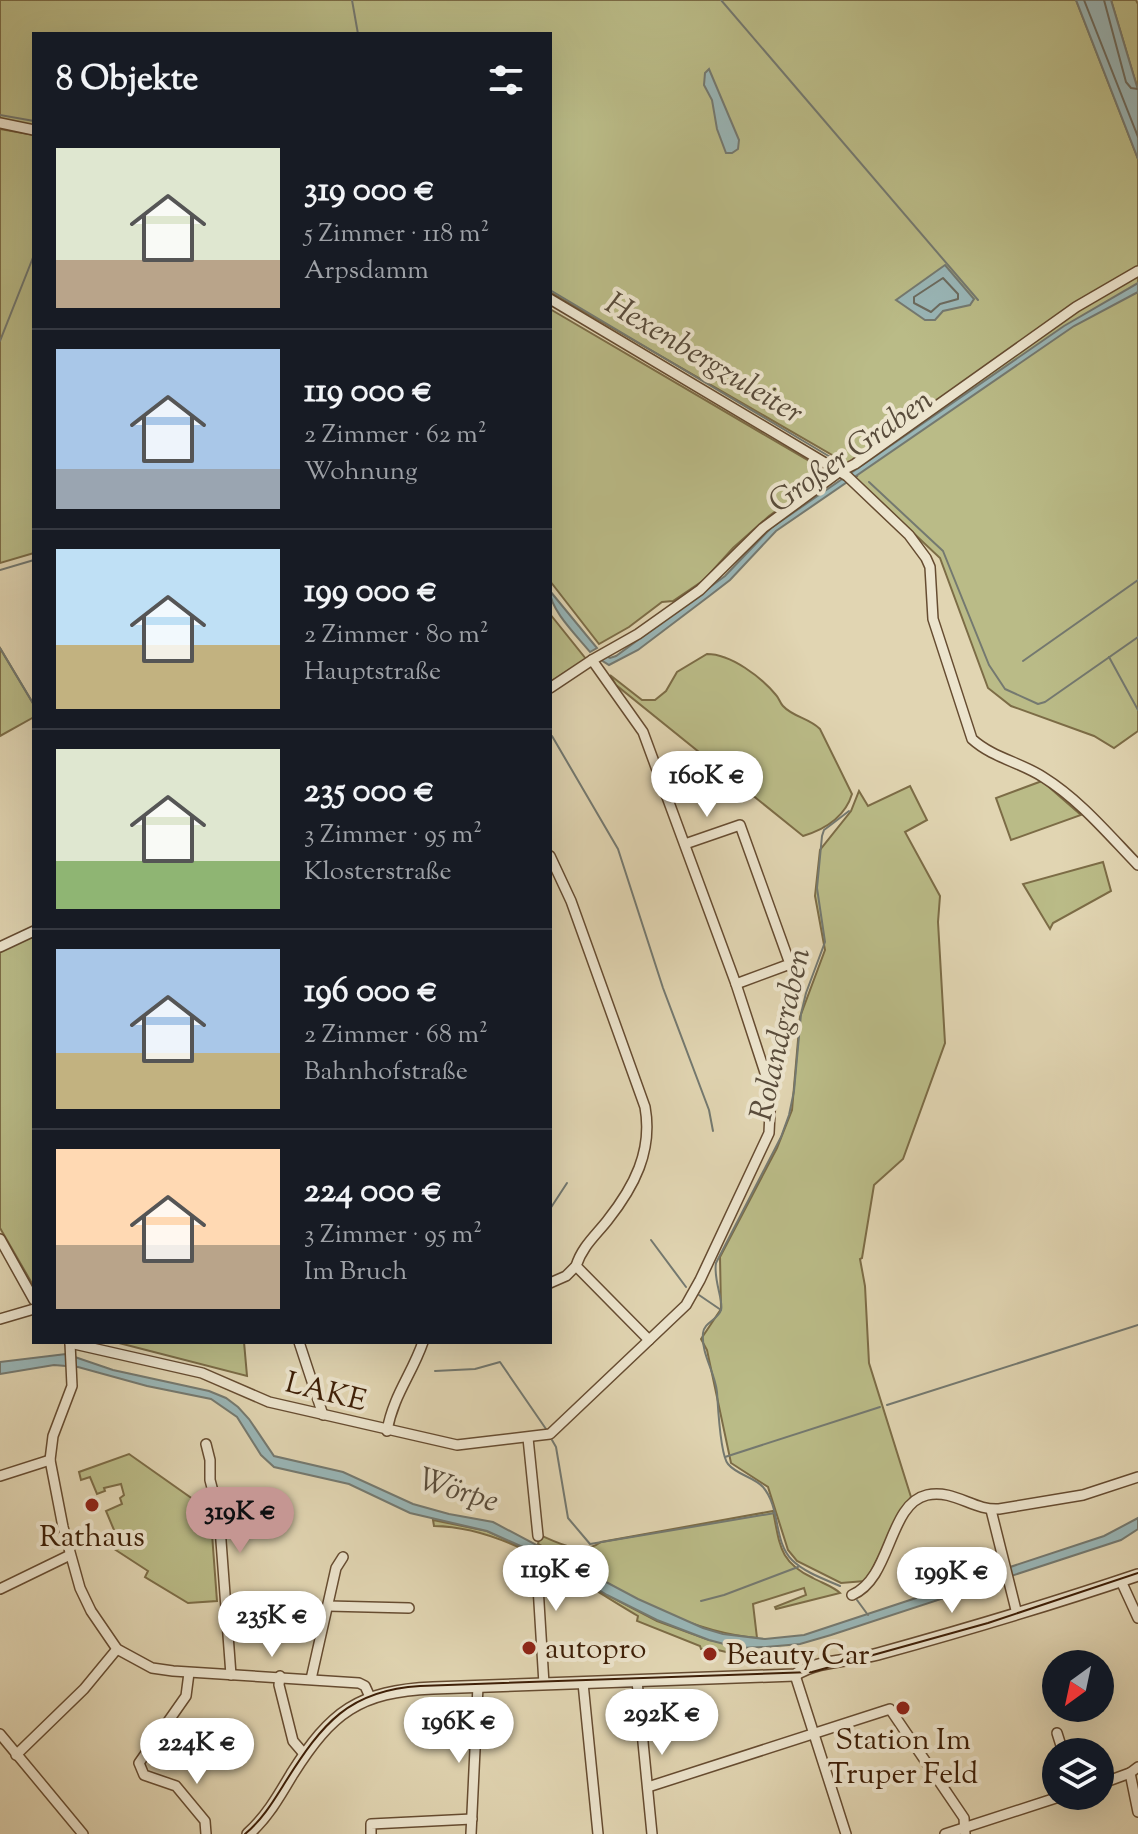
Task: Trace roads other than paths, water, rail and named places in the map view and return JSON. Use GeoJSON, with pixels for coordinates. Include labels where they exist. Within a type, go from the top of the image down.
{"type":"FeatureCollection","features":[{"type":"Feature","properties":{"kind":"street"},"geometry":{"type":"LineString","coordinates":[[0,123],[32,130]]}},
{"type":"Feature","properties":{"kind":"street"},"geometry":{"type":"LineString","coordinates":[[552,687],[638,634],[700,590],[763,528],[846,476],[907,427],[1076,307],[1138,271]]}},
{"type":"Feature","properties":{"kind":"street"},"geometry":{"type":"LineString","coordinates":[[552,300],[846,476],[909,535],[930,567],[933,619],[972,739],[986,751],[1040,775],[1068,794],[1138,865]]}},
{"type":"Feature","properties":{"kind":"street","name":"LAKE"},"geometry":{"type":"LineString","coordinates":[[70,1346],[202,1373],[269,1402],[457,1445],[550,1434],[686,1305],[769,1133],[771,1091],[736,984],[643,732],[592,660]]}},
{"type":"Feature","properties":{"kind":"street"},"geometry":{"type":"LineString","coordinates":[[685,844],[740,825],[790,964],[736,984]]}},
{"type":"Feature","properties":{"kind":"street"},"geometry":{"type":"LineString","coordinates":[[552,1282],[566,1276],[576,1266],[580,1251],[609,1218],[637,1175],[646,1154],[649,1128],[635,1079],[571,901],[553,869]]}},
{"type":"Feature","properties":{"kind":"street"},"geometry":{"type":"LineString","coordinates":[[0,947],[32,932]]}},
{"type":"Feature","properties":{"kind":"street"},"geometry":{"type":"LineString","coordinates":[[0,1239],[32,1296]]}},
{"type":"Feature","properties":{"kind":"street"},"geometry":{"type":"LineString","coordinates":[[576,1266],[649,1340]]}},
{"type":"Feature","properties":{"kind":"street"},"geometry":{"type":"LineString","coordinates":[[0,1319],[32,1310]]}},
{"type":"Feature","properties":{"kind":"street"},"geometry":{"type":"LineString","coordinates":[[300,1344],[323,1415]]}},
{"type":"Feature","properties":{"kind":"street"},"geometry":{"type":"LineString","coordinates":[[387,1431],[398,1391],[422,1344]]}},
{"type":"Feature","properties":{"kind":"street"},"geometry":{"type":"LineString","coordinates":[[70,1346],[72,1386],[53,1436],[50,1460],[70,1555],[86,1601],[117,1649],[152,1668],[359,1683],[365,1686],[370,1697]]}},
{"type":"Feature","properties":{"kind":"street"},"geometry":{"type":"LineString","coordinates":[[528,1438],[538,1536]]}},
{"type":"Feature","properties":{"kind":"street"},"geometry":{"type":"LineString","coordinates":[[206,1444],[210,1480],[219,1514],[231,1675]]}},
{"type":"Feature","properties":{"kind":"street"},"geometry":{"type":"LineString","coordinates":[[0,1476],[50,1460]]}},
{"type":"Feature","properties":{"kind":"street"},"geometry":{"type":"LineString","coordinates":[[852,1595],[866,1586],[887,1552],[905,1511],[914,1501],[927,1495],[948,1494],[991,1510],[1083,1495],[1138,1477]]}},
{"type":"Feature","properties":{"kind":"street"},"geometry":{"type":"LineString","coordinates":[[991,1510],[1017,1614]]}},
{"type":"Feature","properties":{"kind":"street"},"geometry":{"type":"LineString","coordinates":[[536,1554],[544,1684]]}},
{"type":"Feature","properties":{"kind":"street"},"geometry":{"type":"LineString","coordinates":[[0,1589],[70,1555]]}},
{"type":"Feature","properties":{"kind":"street"},"geometry":{"type":"LineString","coordinates":[[311,1679],[336,1568],[343,1557]]}},
{"type":"Feature","properties":{"kind":"street"},"geometry":{"type":"LineString","coordinates":[[248,1834],[269,1812],[305,1755],[336,1718],[370,1697],[404,1689],[795,1675],[806,1669],[862,1659],[1017,1614],[1138,1575]]}},
{"type":"Feature","properties":{"kind":"street"},"geometry":{"type":"LineString","coordinates":[[1121,1581],[1138,1618]]}},
{"type":"Feature","properties":{"kind":"street"},"geometry":{"type":"LineString","coordinates":[[328,1606],[409,1608]]}},
{"type":"Feature","properties":{"kind":"street"},"geometry":{"type":"LineString","coordinates":[[16,1755],[84,1689],[117,1649]]}},
{"type":"Feature","properties":{"kind":"street"},"geometry":{"type":"LineString","coordinates":[[189,1673],[186,1696],[139,1763],[144,1775],[176,1786],[205,1821],[206,1834]]}},
{"type":"Feature","properties":{"kind":"street"},"geometry":{"type":"LineString","coordinates":[[795,1675],[846,1834]]}},
{"type":"Feature","properties":{"kind":"street"},"geometry":{"type":"LineString","coordinates":[[280,1676],[279,1685],[293,1741],[305,1755]]}},
{"type":"Feature","properties":{"kind":"street"},"geometry":{"type":"LineString","coordinates":[[637,1681],[652,1834]]}},
{"type":"Feature","properties":{"kind":"street"},"geometry":{"type":"LineString","coordinates":[[583,1683],[598,1834]]}},
{"type":"Feature","properties":{"kind":"street"},"geometry":{"type":"LineString","coordinates":[[471,1834],[478,1686]]}},
{"type":"Feature","properties":{"kind":"street"},"geometry":{"type":"LineString","coordinates":[[648,1787],[890,1709],[964,1818],[965,1831]]}},
{"type":"Feature","properties":{"kind":"street"},"geometry":{"type":"LineString","coordinates":[[1057,1733],[1059,1738]]}},
{"type":"Feature","properties":{"kind":"street"},"geometry":{"type":"LineString","coordinates":[[0,1734],[83,1834]]}},
{"type":"Feature","properties":{"kind":"street"},"geometry":{"type":"LineString","coordinates":[[1114,1778],[1134,1770],[1138,1812]]}},
{"type":"Feature","properties":{"kind":"street"},"geometry":{"type":"LineString","coordinates":[[945,1834],[965,1831],[1042,1803]]}},
{"type":"Feature","properties":{"kind":"street"},"geometry":{"type":"LineString","coordinates":[[371,1834],[371,1824],[472,1819]]}},
{"type":"Feature","properties":{"kind":"water"},"geometry":{"type":"Polygon","coordinates":[[[1076,0],[1111,0],[1138,90],[1138,159],[1076,0]]]}},
{"type":"Feature","properties":{"kind":"water"},"geometry":{"type":"Polygon","coordinates":[[[709,69],[739,140],[738,149],[732,153],[726,153],[717,129],[712,100],[704,85],[705,73],[709,69]]]}},
{"type":"Feature","properties":{"kind":"water"},"geometry":{"type":"Polygon","coordinates":[[[945,265],[974,299],[970,305],[943,311],[935,320],[925,320],[896,300],[945,265]]]}},
{"type":"Feature","properties":{"kind":"water"},"geometry":{"type":"Polygon","coordinates":[[[1138,283],[1138,292],[1074,326],[776,531],[730,580],[638,650],[609,665],[598,658],[616,656],[725,576],[771,528],[1064,326],[1138,283]]]}},
{"type":"Feature","properties":{"kind":"water"},"geometry":{"type":"Polygon","coordinates":[[[552,593],[597,648],[590,652],[555,606],[552,593]]]}},
{"type":"Feature","properties":{"kind":"water"},"geometry":{"type":"Polygon","coordinates":[[[66,1354],[113,1370],[209,1391],[226,1398],[249,1419],[274,1456],[343,1472],[413,1504],[493,1522],[638,1599],[723,1634],[765,1639],[804,1635],[1104,1536],[1138,1518],[1138,1529],[1121,1540],[831,1635],[800,1644],[739,1648],[657,1620],[607,1595],[547,1558],[487,1531],[410,1513],[349,1484],[274,1467],[261,1455],[237,1417],[211,1399],[78,1367],[54,1365],[0,1374],[0,1362],[66,1354]]]}},
{"type":"Feature","properties":{"kind":"waterway"},"geometry":{"type":"LineString","coordinates":[[352,0],[358,32]]}},
{"type":"Feature","properties":{"kind":"waterway"},"geometry":{"type":"LineString","coordinates":[[721,0],[978,300]]}},
{"type":"Feature","properties":{"kind":"waterway","name":"Hexenbergzuleiter"},"geometry":{"type":"LineString","coordinates":[[0,115],[32,121]]}},
{"type":"Feature","properties":{"kind":"waterway"},"geometry":{"type":"LineString","coordinates":[[0,341],[32,260]]}},
{"type":"Feature","properties":{"kind":"waterway","name":"Hexenbergzuleiter"},"geometry":{"type":"LineString","coordinates":[[552,291],[837,461]]}},
{"type":"Feature","properties":{"kind":"waterway"},"geometry":{"type":"LineString","coordinates":[[869,482],[943,551],[989,665],[1005,689],[1038,704],[1045,702],[1138,637]]}},
{"type":"Feature","properties":{"kind":"waterway","name":"Großer Graben"},"geometry":{"type":"LineString","coordinates":[[0,570],[32,561]]}},
{"type":"Feature","properties":{"kind":"waterway"},"geometry":{"type":"LineString","coordinates":[[1023,661],[1138,580]]}},
{"type":"Feature","properties":{"kind":"waterway"},"geometry":{"type":"LineString","coordinates":[[0,648],[32,702]]}},
{"type":"Feature","properties":{"kind":"waterway"},"geometry":{"type":"LineString","coordinates":[[1109,657],[1138,710]]}},
{"type":"Feature","properties":{"kind":"waterway"},"geometry":{"type":"LineString","coordinates":[[552,736],[618,849],[663,988],[709,1110],[713,1131]]}},
{"type":"Feature","properties":{"kind":"waterway","name":"Rolandgraben"},"geometry":{"type":"LineString","coordinates":[[840,1586],[808,1572],[792,1560],[782,1544],[769,1495],[725,1459],[716,1385],[704,1348],[703,1333],[721,1310],[716,1263],[781,1137],[789,1115],[801,1014],[825,942],[817,888],[822,836],[824,830],[849,811]]}},
{"type":"Feature","properties":{"kind":"waterway"},"geometry":{"type":"LineString","coordinates":[[552,1206],[567,1183]]}},
{"type":"Feature","properties":{"kind":"waterway"},"geometry":{"type":"LineString","coordinates":[[651,1240],[686,1287]]}},
{"type":"Feature","properties":{"kind":"waterway"},"geometry":{"type":"LineString","coordinates":[[699,1295],[721,1310]]}},
{"type":"Feature","properties":{"kind":"waterway"},"geometry":{"type":"LineString","coordinates":[[887,1405],[1138,1325]]}},
{"type":"Feature","properties":{"kind":"waterway"},"geometry":{"type":"LineString","coordinates":[[435,1371],[475,1369],[500,1362],[546,1429]]}},
{"type":"Feature","properties":{"kind":"waterway"},"geometry":{"type":"LineString","coordinates":[[725,1457],[880,1407]]}},
{"type":"Feature","properties":{"kind":"waterway"},"geometry":{"type":"LineString","coordinates":[[552,1440],[556,1447],[568,1518],[590,1544],[775,1513]]}},
{"type":"Feature","properties":{"kind":"waterway"},"geometry":{"type":"LineString","coordinates":[[701,1601],[798,1567]]}},
{"type":"Feature","properties":{"kind":"waterway","name":"Rolandgraben"},"geometry":{"type":"LineString","coordinates":[[857,1600],[868,1615]]}},
{"type":"Feature","properties":{"kind":"tram line"},"geometry":{"type":"LineString","coordinates":[[245,1834],[268,1809],[325,1727],[356,1703],[374,1695],[420,1686],[812,1672],[988,1623],[1138,1573]]}},
{"type":"Feature","properties":{"kind":"place","name":"Rathaus"},"geometry":{"type":"Point","coordinates":[92,1505]}},
{"type":"Feature","properties":{"kind":"place","name":"autopro"},"geometry":{"type":"Point","coordinates":[529,1648]}},
{"type":"Feature","properties":{"kind":"place","name":"Beauty Car"},"geometry":{"type":"Point","coordinates":[710,1654]}},
{"type":"Feature","properties":{"kind":"place","name":"Station Im Truper Feld"},"geometry":{"type":"Point","coordinates":[903,1708]}},
{"type":"Feature","properties":{"kind":"water label","name":"Wörpe"},"geometry":{"type":"Point","coordinates":[459,1489]}}]}
